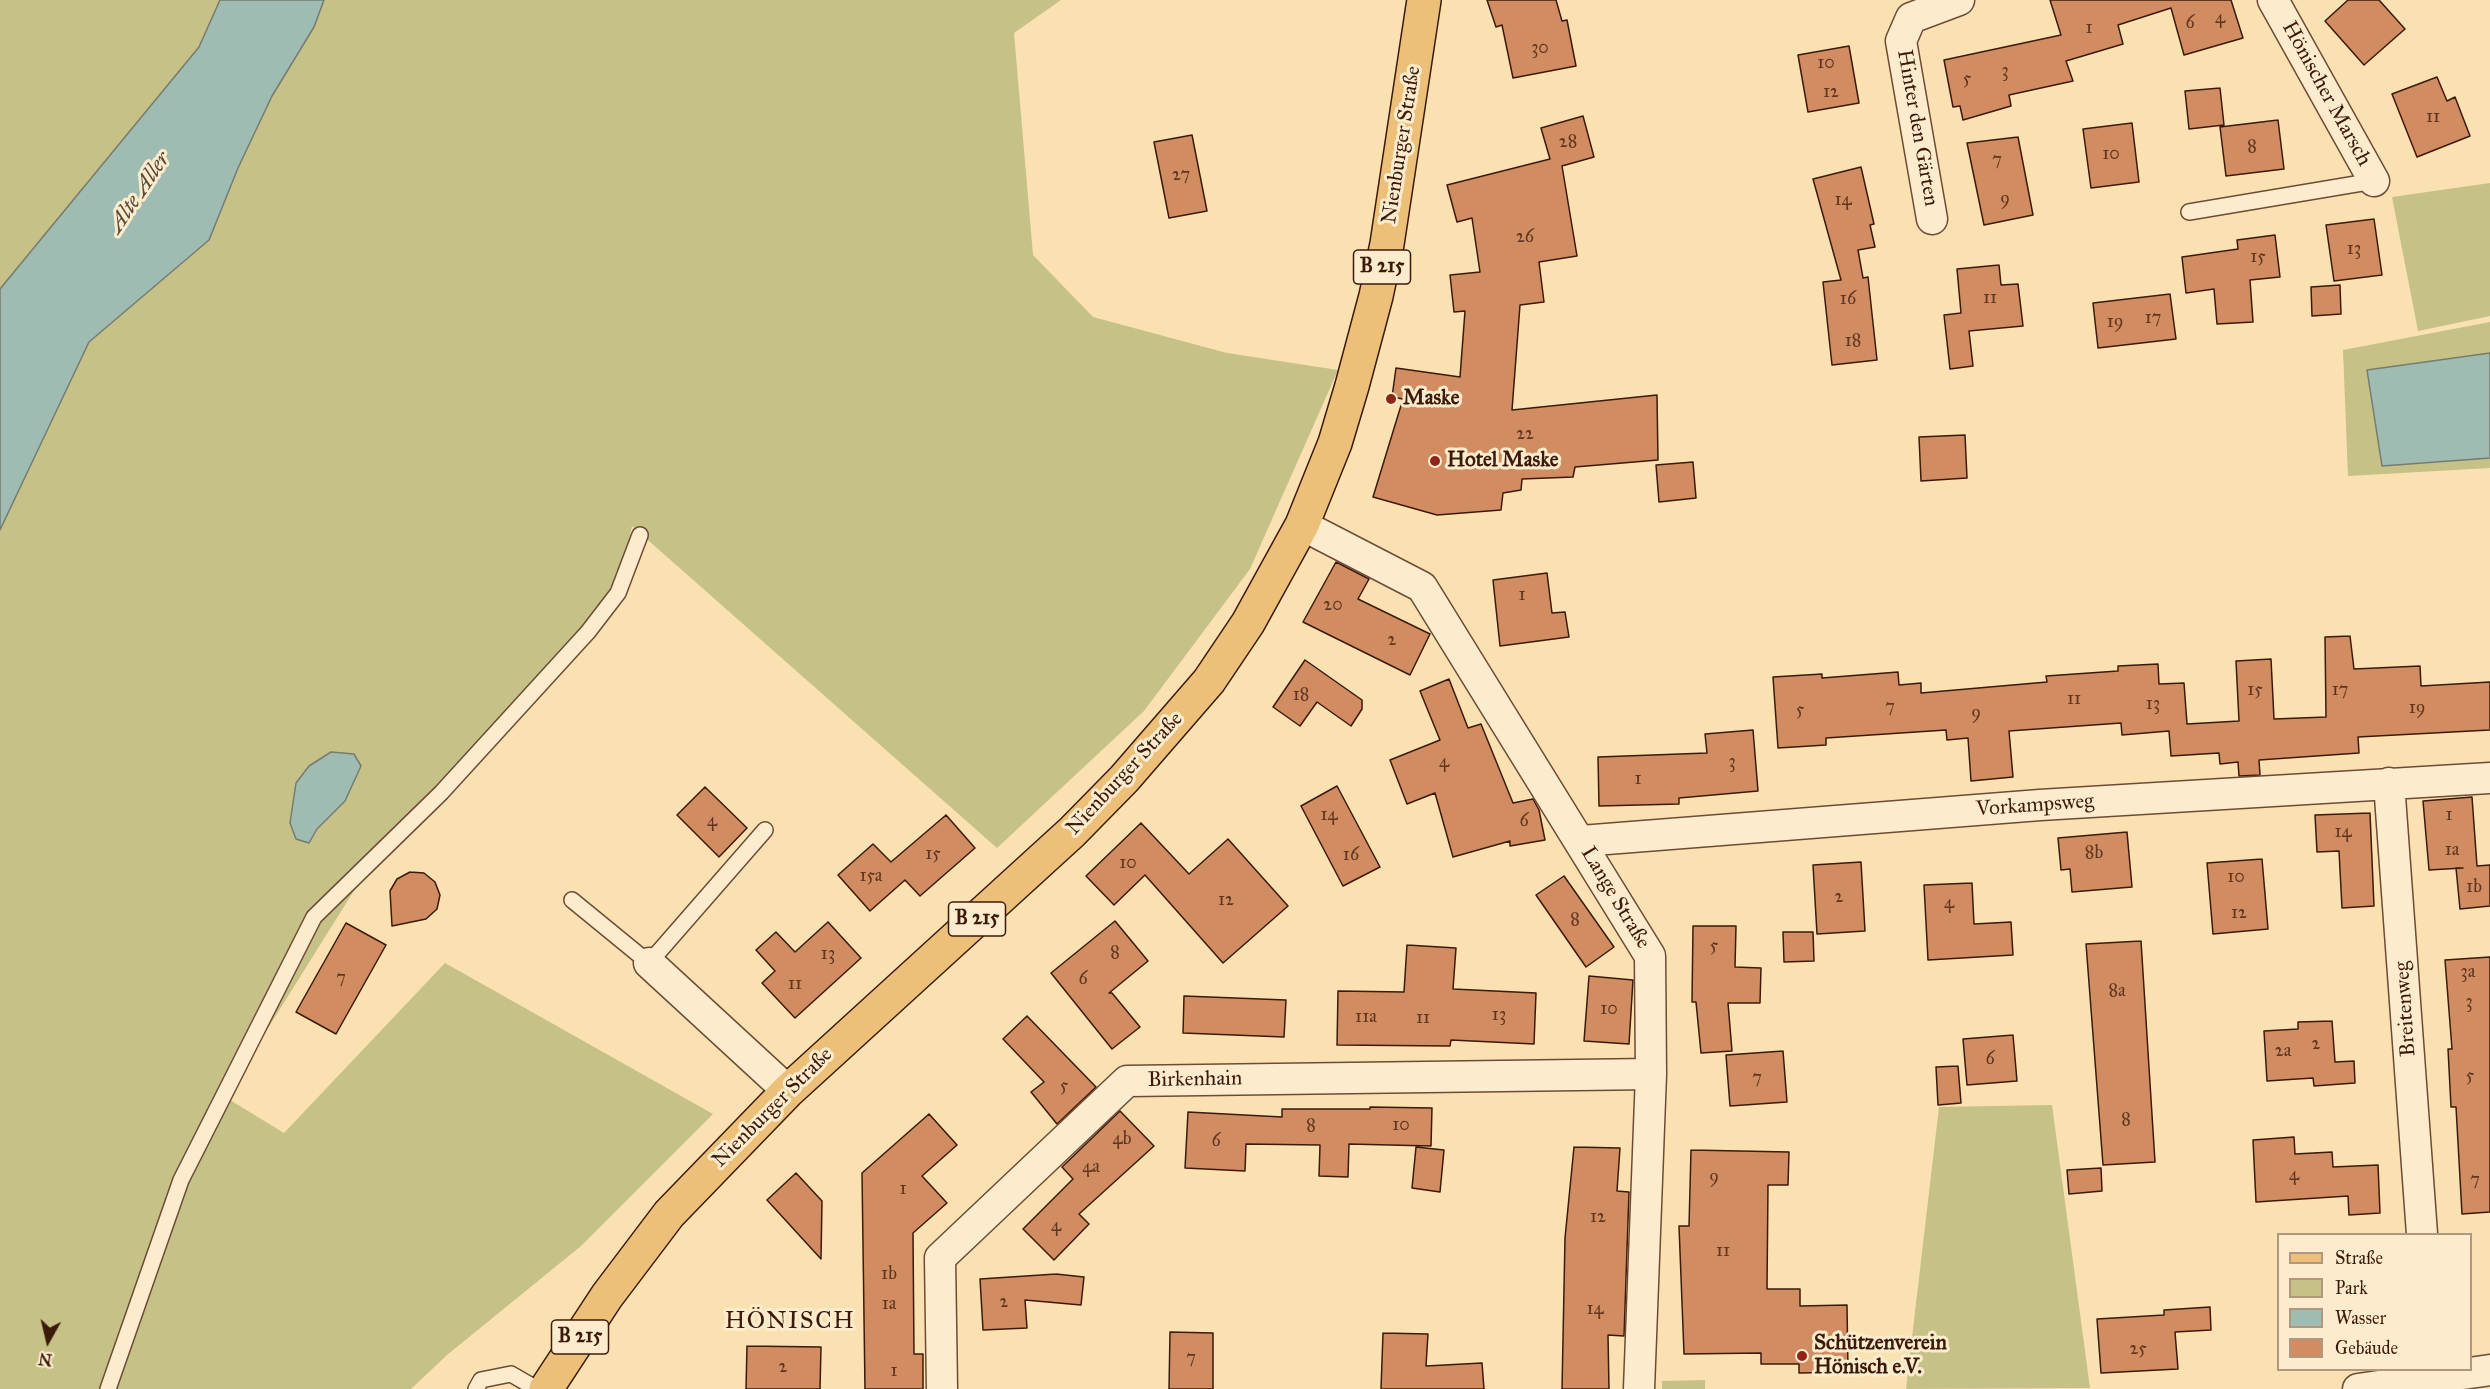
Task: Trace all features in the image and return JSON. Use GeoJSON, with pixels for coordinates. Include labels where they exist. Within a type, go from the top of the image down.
{"type":"FeatureCollection","features":[{"type":"Feature","properties":{"kind":"main road","name":"Nienburger Straße"},"geometry":{"type":"LineString","coordinates":[[546,1389],[607,1296],[669,1215],[788,1091],[1072,832],[1131,772],[1209,681],[1248,623],[1302,525],[1335,443],[1376,296],[1424,0]]}},
{"type":"Feature","properties":{"kind":"street","name":"Hinter den Gärten"},"geometry":{"type":"LineString","coordinates":[[1932,219],[1901,41],[1911,18],[1959,0]]}},
{"type":"Feature","properties":{"kind":"street","name":"Hönischer Marsch"},"geometry":{"type":"LineString","coordinates":[[2273,0],[2374,181]]}},
{"type":"Feature","properties":{"kind":"street","name":"Lange Straße"},"geometry":{"type":"LineString","coordinates":[[1302,525],[1422,587],[1650,956],[1651,1074],[1639,1389]]}},
{"type":"Feature","properties":{"kind":"street","name":"Vorkampsweg"},"geometry":{"type":"LineString","coordinates":[[1581,842],[2040,805],[2490,778]]}},
{"type":"Feature","properties":{"kind":"street","name":"Breitenweg"},"geometry":{"type":"LineString","coordinates":[[2389,783],[2422,1233]]}},
{"type":"Feature","properties":{"kind":"street"},"geometry":{"type":"LineString","coordinates":[[650,963],[788,1091]]}},
{"type":"Feature","properties":{"kind":"street","name":"Birkenhain"},"geometry":{"type":"LineString","coordinates":[[942,1389],[940,1258],[1127,1081],[1651,1074]]}},
{"type":"Feature","properties":{"kind":"street"},"geometry":{"type":"LineString","coordinates":[[2358,1389],[2432,1375],[2490,1370]]}},
{"type":"Feature","properties":{"kind":"lane","name":"Hönischer Marsch"},"geometry":{"type":"LineString","coordinates":[[2189,212],[2374,181]]}},
{"type":"Feature","properties":{"kind":"lane"},"geometry":{"type":"LineString","coordinates":[[108,1389],[181,1180],[314,917],[441,793],[588,632],[618,593],[640,535]]}},
{"type":"Feature","properties":{"kind":"lane"},"geometry":{"type":"LineString","coordinates":[[572,900],[650,963],[765,830]]}},
{"type":"Feature","properties":{"kind":"lane"},"geometry":{"type":"LineString","coordinates":[[476,1389],[481,1380],[512,1374],[537,1389]]}},
{"type":"Feature","properties":{"kind":"green space"},"geometry":{"type":"Polygon","coordinates":[[[0,0],[1061,0],[1014,33],[1033,255],[1093,317],[1227,353],[1338,370],[1250,569],[1144,711],[997,848],[632,526],[618,594],[567,656],[355,889],[225,1097],[284,1133],[445,963],[713,1114],[581,1246],[447,1355],[411,1389],[0,1389],[0,0]]]}},
{"type":"Feature","properties":{"kind":"green space"},"geometry":{"type":"Polygon","coordinates":[[[2490,183],[2490,316],[2418,331],[2392,197],[2490,183]]]}},
{"type":"Feature","properties":{"kind":"green space"},"geometry":{"type":"Polygon","coordinates":[[[2490,322],[2490,353],[2367,370],[2382,466],[2490,458],[2490,468],[2348,476],[2343,350],[2490,322]]]}},
{"type":"Feature","properties":{"kind":"green space"},"geometry":{"type":"Polygon","coordinates":[[[2052,1105],[2090,1388],[1906,1389],[1939,1107],[2052,1105]]]}},
{"type":"Feature","properties":{"kind":"green space"},"geometry":{"type":"Polygon","coordinates":[[[1705,1380],[1705,1389],[1662,1389],[1662,1381],[1705,1380]]]}},
{"type":"Feature","properties":{"kind":"water","name":"Alte Aller"},"geometry":{"type":"Polygon","coordinates":[[[220,0],[324,0],[314,27],[272,96],[238,168],[209,240],[89,342],[0,530],[0,289],[199,47],[220,0]]]}},
{"type":"Feature","properties":{"kind":"water"},"geometry":{"type":"Polygon","coordinates":[[[2490,353],[2490,458],[2382,466],[2367,370],[2490,353]]]}},
{"type":"Feature","properties":{"kind":"water"},"geometry":{"type":"Polygon","coordinates":[[[331,752],[354,754],[361,766],[345,801],[317,829],[309,843],[296,839],[290,823],[296,783],[309,766],[331,752]]]}},
{"type":"Feature","properties":{"kind":"building"},"geometry":{"type":"Polygon","coordinates":[[[1487,0],[1556,0],[1562,21],[1567,20],[1576,66],[1513,78],[1502,25],[1496,27],[1487,0]]]}},
{"type":"Feature","properties":{"kind":"building"},"geometry":{"type":"Polygon","coordinates":[[[2050,0],[2231,0],[2243,38],[2184,55],[2171,8],[2118,25],[2123,44],[2066,61],[2073,81],[2009,95],[2011,106],[1963,120],[1960,106],[1953,107],[1944,60],[2061,35],[2050,0]]]}},
{"type":"Feature","properties":{"kind":"building"},"geometry":{"type":"Polygon","coordinates":[[[2348,0],[2379,0],[2405,29],[2364,65],[2325,21],[2348,0]]]}},
{"type":"Feature","properties":{"kind":"building"},"geometry":{"type":"Polygon","coordinates":[[[1849,46],[1859,103],[1808,112],[1798,55],[1849,46]]]}},
{"type":"Feature","properties":{"kind":"building"},"geometry":{"type":"Polygon","coordinates":[[[2437,77],[2447,101],[2455,97],[2470,136],[2417,157],[2392,94],[2437,77]]]}},
{"type":"Feature","properties":{"kind":"building"},"geometry":{"type":"Polygon","coordinates":[[[2220,88],[2224,125],[2189,129],[2185,91],[2220,88]]]}},
{"type":"Feature","properties":{"kind":"building"},"geometry":{"type":"Polygon","coordinates":[[[1583,116],[1594,157],[1562,166],[1577,256],[1539,262],[1544,302],[1520,305],[1512,410],[1657,395],[1658,460],[1575,467],[1573,477],[1522,479],[1521,490],[1503,493],[1501,510],[1437,515],[1373,497],[1403,399],[1392,397],[1396,368],[1460,377],[1465,311],[1454,312],[1450,275],[1480,272],[1472,218],[1457,222],[1447,185],[1550,159],[1541,128],[1583,116]]]}},
{"type":"Feature","properties":{"kind":"building"},"geometry":{"type":"Polygon","coordinates":[[[2278,120],[2284,169],[2226,176],[2220,127],[2278,120]]]}},
{"type":"Feature","properties":{"kind":"building"},"geometry":{"type":"Polygon","coordinates":[[[2132,123],[2139,182],[2091,188],[2083,129],[2132,123]]]}},
{"type":"Feature","properties":{"kind":"building"},"geometry":{"type":"Polygon","coordinates":[[[1192,135],[1207,211],[1169,218],[1154,142],[1192,135]]]}},
{"type":"Feature","properties":{"kind":"building"},"geometry":{"type":"Polygon","coordinates":[[[2018,137],[2033,215],[1984,225],[1967,143],[2018,137]]]}},
{"type":"Feature","properties":{"kind":"building"},"geometry":{"type":"Polygon","coordinates":[[[1861,167],[1874,224],[1870,225],[1875,247],[1858,250],[1863,278],[1868,277],[1877,360],[1832,365],[1823,282],[1841,280],[1813,179],[1861,167]]]}},
{"type":"Feature","properties":{"kind":"building"},"geometry":{"type":"Polygon","coordinates":[[[2374,219],[2382,275],[2334,281],[2326,225],[2374,219]]]}},
{"type":"Feature","properties":{"kind":"building"},"geometry":{"type":"Polygon","coordinates":[[[2275,235],[2280,277],[2250,280],[2253,322],[2217,324],[2214,289],[2186,293],[2182,257],[2238,249],[2237,240],[2275,235]]]}},
{"type":"Feature","properties":{"kind":"building"},"geometry":{"type":"Polygon","coordinates":[[[1999,265],[2001,285],[2018,284],[2023,326],[1969,331],[1973,366],[1950,369],[1944,315],[1961,313],[1957,269],[1999,265]]]}},
{"type":"Feature","properties":{"kind":"building"},"geometry":{"type":"Polygon","coordinates":[[[2340,285],[2341,314],[2312,316],[2311,287],[2340,285]]]}},
{"type":"Feature","properties":{"kind":"building"},"geometry":{"type":"Polygon","coordinates":[[[2170,294],[2176,339],[2098,348],[2093,303],[2170,294]]]}},
{"type":"Feature","properties":{"kind":"building"},"geometry":{"type":"Polygon","coordinates":[[[1965,435],[1967,478],[1921,481],[1919,437],[1965,435]]]}},
{"type":"Feature","properties":{"kind":"building"},"geometry":{"type":"Polygon","coordinates":[[[1693,462],[1696,498],[1659,502],[1656,465],[1693,462]]]}},
{"type":"Feature","properties":{"kind":"building"},"geometry":{"type":"Polygon","coordinates":[[[1336,562],[1369,579],[1358,599],[1430,634],[1410,675],[1303,622],[1336,562]]]}},
{"type":"Feature","properties":{"kind":"building"},"geometry":{"type":"Polygon","coordinates":[[[1547,573],[1552,613],[1565,612],[1569,637],[1500,646],[1493,580],[1547,573]]]}},
{"type":"Feature","properties":{"kind":"building"},"geometry":{"type":"Polygon","coordinates":[[[2350,636],[2354,669],[2420,666],[2421,686],[2490,682],[2490,730],[2358,737],[2359,753],[2259,760],[2260,775],[2239,776],[2238,762],[2220,764],[2219,753],[2171,756],[2169,731],[2122,735],[2121,723],[2009,731],[2013,777],[1971,781],[1968,738],[1947,740],[1946,730],[1826,738],[1826,745],[1778,748],[1773,677],[1822,674],[1822,678],[1898,672],[1899,685],[1921,683],[1921,693],[2047,682],[2046,676],[2118,671],[2118,666],[2158,664],[2159,684],[2184,683],[2187,724],[2239,721],[2236,661],[2271,659],[2274,719],[2326,717],[2325,637],[2350,636]]]}},
{"type":"Feature","properties":{"kind":"building"},"geometry":{"type":"Polygon","coordinates":[[[1305,660],[1362,700],[1362,709],[1351,726],[1317,702],[1300,726],[1273,707],[1305,660]]]}},
{"type":"Feature","properties":{"kind":"building"},"geometry":{"type":"Polygon","coordinates":[[[1449,679],[1468,728],[1481,724],[1513,803],[1533,799],[1539,810],[1545,840],[1510,846],[1510,841],[1453,857],[1435,793],[1407,804],[1390,760],[1440,740],[1420,691],[1449,679]]]}},
{"type":"Feature","properties":{"kind":"building"},"geometry":{"type":"Polygon","coordinates":[[[1753,730],[1758,791],[1679,798],[1679,804],[1599,806],[1598,757],[1707,753],[1705,734],[1753,730]]]}},
{"type":"Feature","properties":{"kind":"building"},"geometry":{"type":"Polygon","coordinates":[[[1337,786],[1380,867],[1343,886],[1301,806],[1337,786]]]}},
{"type":"Feature","properties":{"kind":"building"},"geometry":{"type":"Polygon","coordinates":[[[705,787],[747,828],[719,857],[677,815],[705,787]]]}},
{"type":"Feature","properties":{"kind":"building"},"geometry":{"type":"Polygon","coordinates":[[[2472,797],[2477,866],[2490,865],[2490,906],[2460,909],[2456,868],[2429,870],[2423,801],[2472,797]]]}},
{"type":"Feature","properties":{"kind":"building"},"geometry":{"type":"Polygon","coordinates":[[[2370,813],[2374,906],[2342,908],[2339,851],[2317,852],[2315,815],[2370,813]]]}},
{"type":"Feature","properties":{"kind":"building"},"geometry":{"type":"Polygon","coordinates":[[[946,815],[975,848],[920,896],[905,880],[870,911],[838,875],[873,844],[891,862],[946,815]]]}},
{"type":"Feature","properties":{"kind":"building"},"geometry":{"type":"Polygon","coordinates":[[[1141,823],[1189,874],[1228,839],[1288,906],[1223,963],[1145,875],[1114,905],[1086,876],[1141,823]]]}},
{"type":"Feature","properties":{"kind":"building"},"geometry":{"type":"Polygon","coordinates":[[[2127,832],[2132,887],[2072,892],[2070,869],[2061,870],[2058,838],[2127,832]]]}},
{"type":"Feature","properties":{"kind":"building"},"geometry":{"type":"Polygon","coordinates":[[[2262,859],[2268,929],[2213,934],[2207,863],[2262,859]]]}},
{"type":"Feature","properties":{"kind":"building"},"geometry":{"type":"Polygon","coordinates":[[[1861,862],[1865,931],[1817,934],[1813,865],[1861,862]]]}},
{"type":"Feature","properties":{"kind":"building"},"geometry":{"type":"Polygon","coordinates":[[[410,872],[424,873],[435,882],[440,895],[437,909],[426,919],[392,926],[390,891],[397,879],[410,872]]]}},
{"type":"Feature","properties":{"kind":"building"},"geometry":{"type":"Polygon","coordinates":[[[1564,876],[1614,947],[1586,967],[1536,895],[1564,876]]]}},
{"type":"Feature","properties":{"kind":"building"},"geometry":{"type":"Polygon","coordinates":[[[1972,883],[1974,924],[2011,922],[2013,955],[1928,960],[1924,885],[1972,883]]]}},
{"type":"Feature","properties":{"kind":"building"},"geometry":{"type":"Polygon","coordinates":[[[1115,921],[1148,961],[1109,993],[1112,993],[1140,1027],[1112,1049],[1051,973],[1115,921]]]}},
{"type":"Feature","properties":{"kind":"building"},"geometry":{"type":"Polygon","coordinates":[[[828,922],[861,958],[795,1018],[762,983],[775,971],[756,950],[776,932],[795,952],[828,922]]]}},
{"type":"Feature","properties":{"kind":"building"},"geometry":{"type":"Polygon","coordinates":[[[346,923],[386,945],[336,1034],[296,1012],[346,923]]]}},
{"type":"Feature","properties":{"kind":"building"},"geometry":{"type":"Polygon","coordinates":[[[1693,926],[1736,926],[1735,967],[1761,968],[1760,1003],[1728,1003],[1732,1051],[1701,1053],[1696,1002],[1692,1002],[1693,926]]]}},
{"type":"Feature","properties":{"kind":"building"},"geometry":{"type":"Polygon","coordinates":[[[1783,932],[1813,932],[1814,961],[1784,962],[1783,932]]]}},
{"type":"Feature","properties":{"kind":"building"},"geometry":{"type":"Polygon","coordinates":[[[2141,941],[2155,1162],[2103,1165],[2086,944],[2141,941]]]}},
{"type":"Feature","properties":{"kind":"building"},"geometry":{"type":"Polygon","coordinates":[[[1407,945],[1456,948],[1453,989],[1536,993],[1534,1044],[1451,1040],[1450,1046],[1337,1045],[1338,991],[1404,992],[1407,945]]]}},
{"type":"Feature","properties":{"kind":"building"},"geometry":{"type":"Polygon","coordinates":[[[2490,957],[2490,1212],[2462,1214],[2456,1107],[2451,1107],[2448,1049],[2452,1049],[2445,960],[2490,957]]]}},
{"type":"Feature","properties":{"kind":"building"},"geometry":{"type":"Polygon","coordinates":[[[1589,976],[1633,980],[1629,1044],[1584,1041],[1589,976]]]}},
{"type":"Feature","properties":{"kind":"building"},"geometry":{"type":"Polygon","coordinates":[[[1184,996],[1286,1000],[1284,1037],[1183,1033],[1184,996]]]}},
{"type":"Feature","properties":{"kind":"building"},"geometry":{"type":"Polygon","coordinates":[[[1027,1016],[1096,1087],[1057,1124],[1031,1092],[1044,1082],[1003,1039],[1027,1016]]]}},
{"type":"Feature","properties":{"kind":"building"},"geometry":{"type":"Polygon","coordinates":[[[2332,1021],[2335,1062],[2354,1061],[2355,1083],[2314,1086],[2313,1078],[2267,1081],[2264,1031],[2298,1029],[2298,1022],[2332,1021]]]}},
{"type":"Feature","properties":{"kind":"building"},"geometry":{"type":"Polygon","coordinates":[[[2013,1035],[2017,1081],[1967,1085],[1963,1039],[2013,1035]]]}},
{"type":"Feature","properties":{"kind":"building"},"geometry":{"type":"Polygon","coordinates":[[[1783,1051],[1787,1102],[1730,1106],[1726,1055],[1783,1051]]]}},
{"type":"Feature","properties":{"kind":"building"},"geometry":{"type":"Polygon","coordinates":[[[1958,1066],[1961,1103],[1938,1105],[1936,1067],[1958,1066]]]}},
{"type":"Feature","properties":{"kind":"building"},"geometry":{"type":"Polygon","coordinates":[[[1370,1107],[1432,1108],[1431,1146],[1349,1144],[1348,1177],[1319,1176],[1320,1145],[1246,1144],[1245,1171],[1185,1168],[1188,1112],[1282,1117],[1282,1109],[1370,1109],[1370,1107]]]}},
{"type":"Feature","properties":{"kind":"building"},"geometry":{"type":"Polygon","coordinates":[[[1120,1111],[1154,1146],[1079,1214],[1089,1224],[1054,1260],[1023,1229],[1073,1179],[1062,1167],[1120,1111]]]}},
{"type":"Feature","properties":{"kind":"building"},"geometry":{"type":"Polygon","coordinates":[[[929,1114],[957,1145],[922,1176],[947,1203],[913,1233],[914,1354],[923,1354],[923,1389],[865,1389],[862,1173],[929,1114]]]}},
{"type":"Feature","properties":{"kind":"building"},"geometry":{"type":"Polygon","coordinates":[[[2294,1137],[2295,1154],[2332,1152],[2333,1167],[2378,1165],[2380,1213],[2349,1215],[2348,1196],[2256,1202],[2253,1140],[2294,1137]]]}},
{"type":"Feature","properties":{"kind":"building"},"geometry":{"type":"Polygon","coordinates":[[[1416,1147],[1444,1150],[1440,1192],[1412,1188],[1416,1147]]]}},
{"type":"Feature","properties":{"kind":"building"},"geometry":{"type":"Polygon","coordinates":[[[1574,1147],[1620,1148],[1617,1191],[1629,1192],[1624,1336],[1608,1335],[1609,1389],[1562,1389],[1565,1238],[1574,1147]]]}},
{"type":"Feature","properties":{"kind":"building"},"geometry":{"type":"Polygon","coordinates":[[[1691,1150],[1789,1152],[1788,1185],[1768,1185],[1767,1289],[1800,1289],[1800,1306],[1847,1305],[1848,1372],[1799,1373],[1799,1364],[1761,1364],[1761,1353],[1684,1354],[1679,1226],[1689,1226],[1691,1150]]]}},
{"type":"Feature","properties":{"kind":"building"},"geometry":{"type":"Polygon","coordinates":[[[2101,1168],[2102,1191],[2069,1194],[2067,1170],[2101,1168]]]}},
{"type":"Feature","properties":{"kind":"building"},"geometry":{"type":"Polygon","coordinates":[[[796,1173],[822,1201],[821,1259],[767,1200],[796,1173]]]}},
{"type":"Feature","properties":{"kind":"building"},"geometry":{"type":"Polygon","coordinates":[[[1056,1274],[1084,1277],[1081,1305],[1025,1300],[1027,1328],[983,1330],[980,1279],[1056,1274]]]}},
{"type":"Feature","properties":{"kind":"building"},"geometry":{"type":"Polygon","coordinates":[[[2210,1307],[2211,1330],[2175,1332],[2178,1369],[2101,1373],[2097,1319],[2164,1315],[2164,1310],[2210,1307]]]}},
{"type":"Feature","properties":{"kind":"building"},"geometry":{"type":"Polygon","coordinates":[[[1170,1332],[1213,1333],[1213,1389],[1169,1389],[1170,1332]]]}},
{"type":"Feature","properties":{"kind":"building"},"geometry":{"type":"Polygon","coordinates":[[[1383,1333],[1428,1334],[1426,1366],[1482,1363],[1484,1389],[1381,1389],[1383,1333]]]}},
{"type":"Feature","properties":{"kind":"building"},"geometry":{"type":"Polygon","coordinates":[[[747,1346],[821,1347],[820,1389],[746,1389],[747,1346]]]}},
{"type":"Feature","properties":{"kind":"place","name":"Maske"},"geometry":{"type":"Point","coordinates":[1391,399]}},
{"type":"Feature","properties":{"kind":"place","name":"Hotel Maske"},"geometry":{"type":"Point","coordinates":[1435,461]}},
{"type":"Feature","properties":{"kind":"place","name":"Schützenverein Hönisch e.V."},"geometry":{"type":"Point","coordinates":[1802,1356]}},
{"type":"Feature","properties":{"kind":"district","name":"HÖNISCH"},"geometry":{"type":"Point","coordinates":[790,1322]}}]}
